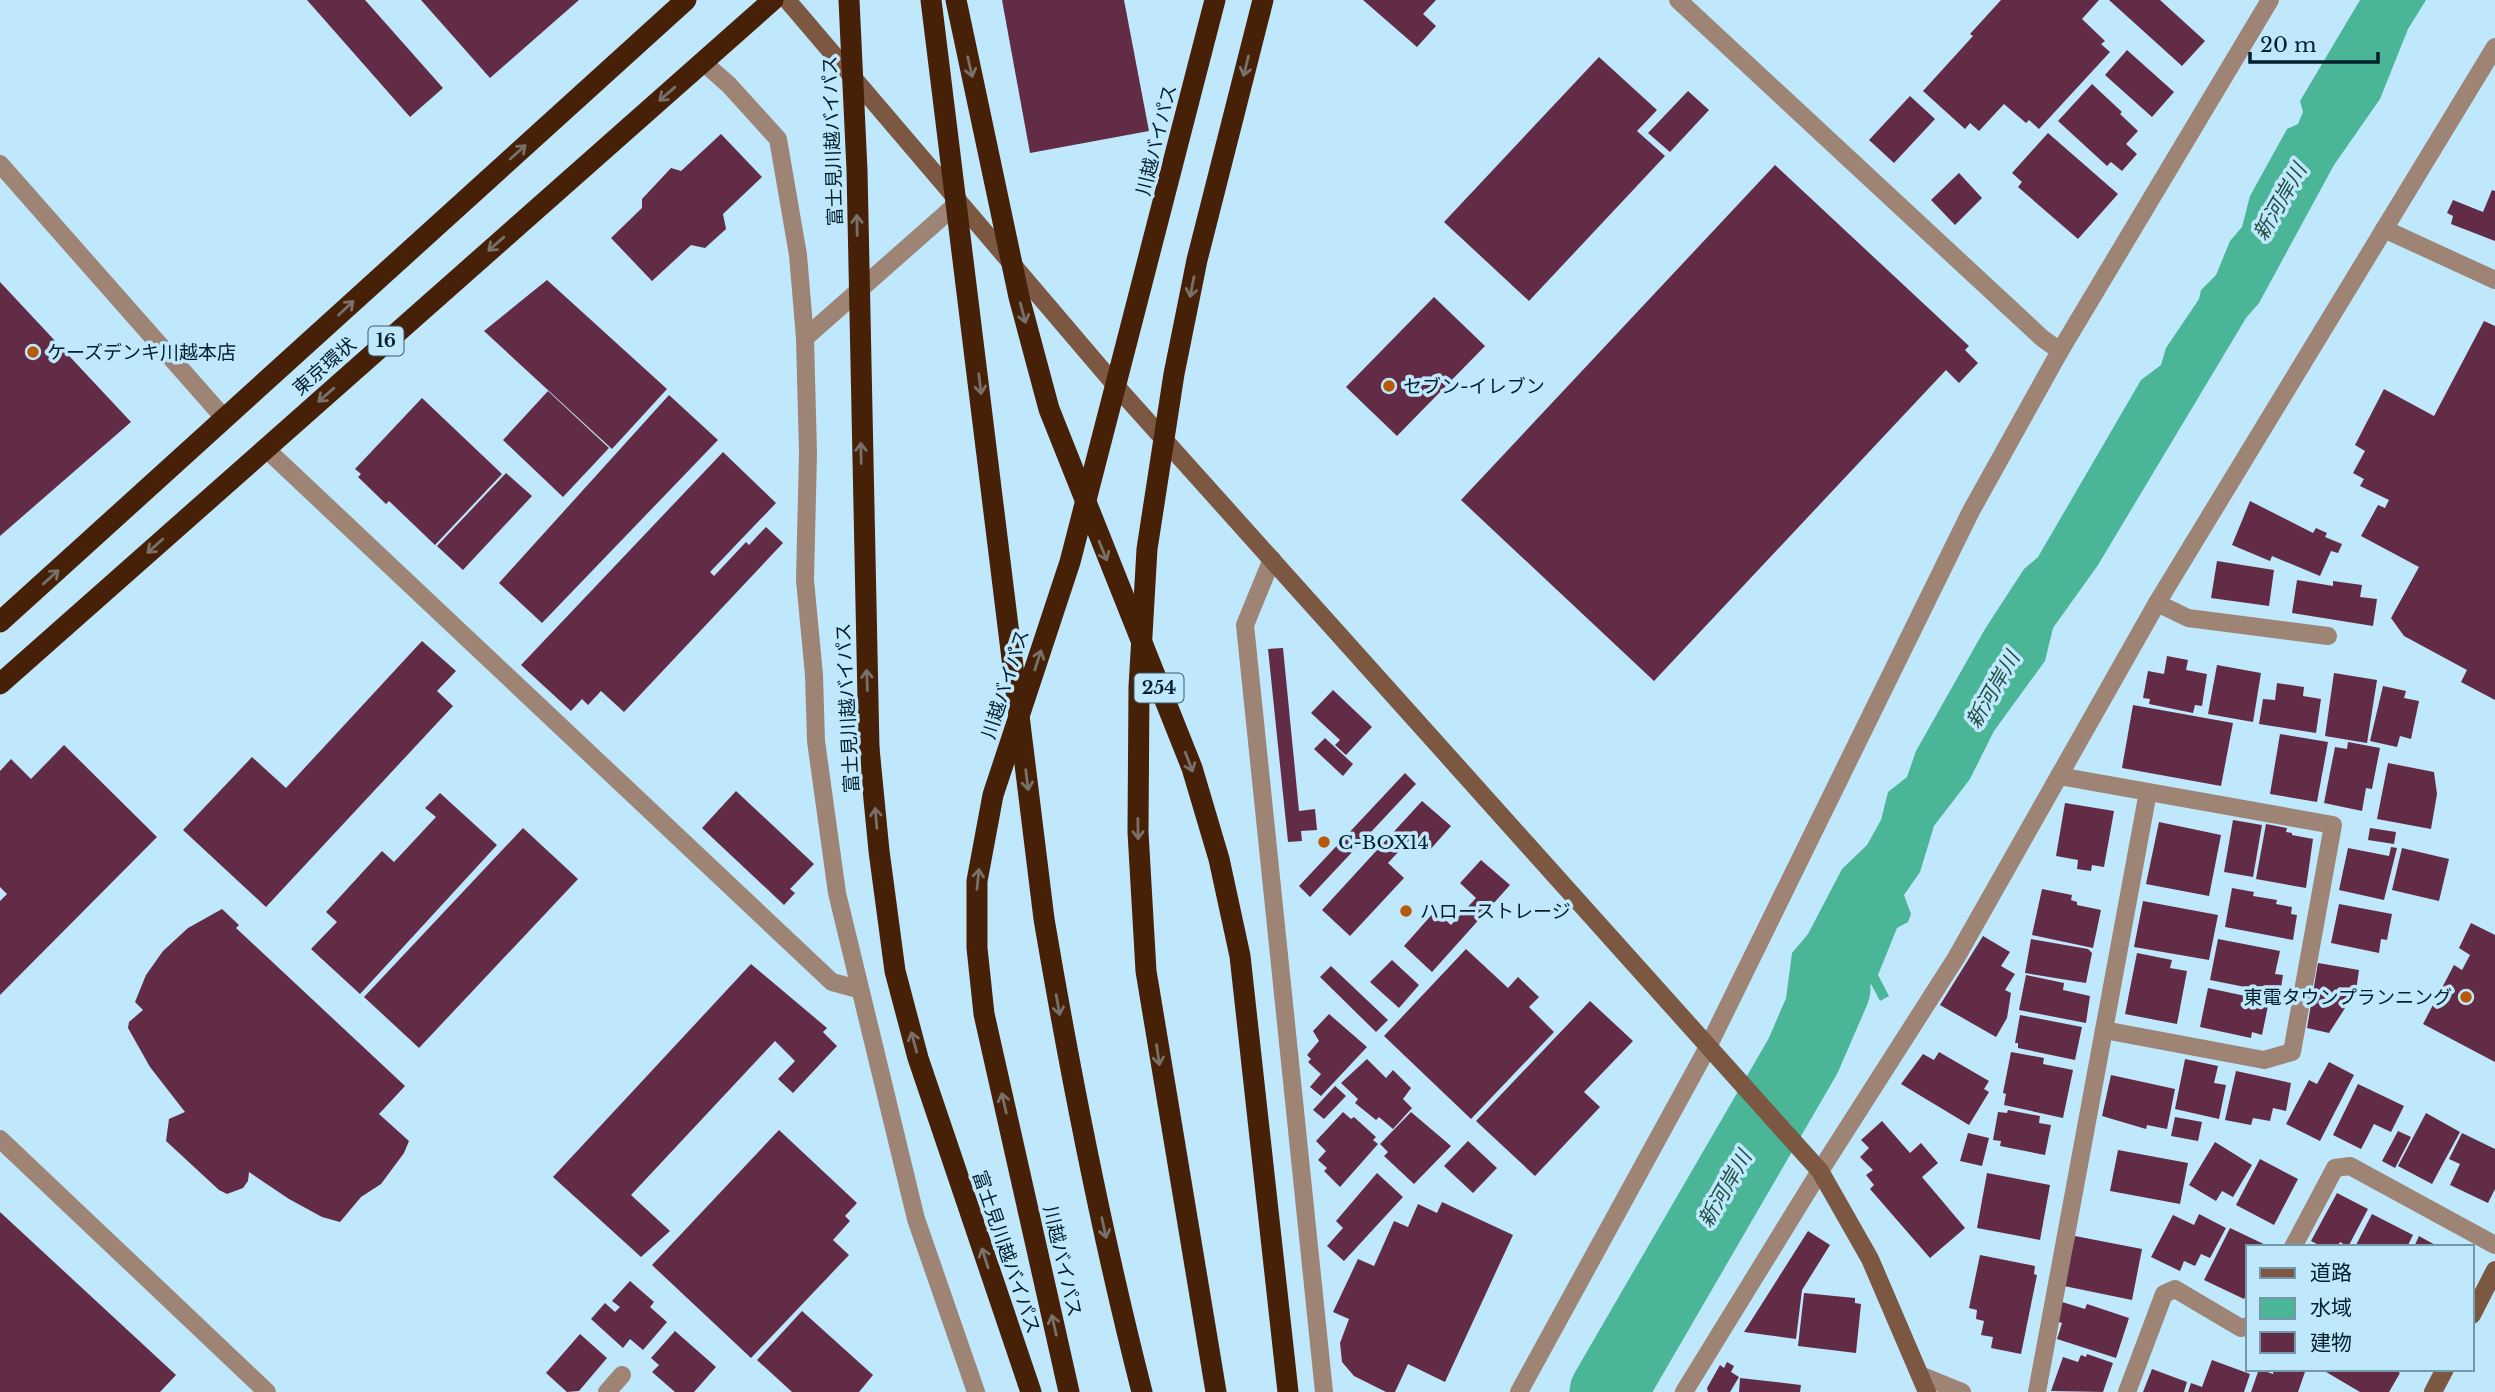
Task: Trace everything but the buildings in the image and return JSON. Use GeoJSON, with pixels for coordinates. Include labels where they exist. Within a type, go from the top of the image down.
{"type":"FeatureCollection","features":[{"type":"Feature","properties":{"kind":"highway","name":"東京環状"},"geometry":{"type":"LineString","coordinates":[[0,622],[686,0]]}},
{"type":"Feature","properties":{"kind":"highway","name":"東京環状"},"geometry":{"type":"LineString","coordinates":[[0,684],[773,0]]}},
{"type":"Feature","properties":{"kind":"highway","name":"富士見川越バイパス"},"geometry":{"type":"LineString","coordinates":[[849,0],[857,170],[869,748],[879,852],[895,971],[918,1058],[1031,1392]]}},
{"type":"Feature","properties":{"kind":"highway"},"geometry":{"type":"LineString","coordinates":[[931,0],[1044,919],[1067,1054],[1122,1317],[1142,1392]]}},
{"type":"Feature","properties":{"kind":"highway","name":"254"},"geometry":{"type":"LineString","coordinates":[[956,0],[1019,297],[1049,410],[1192,768],[1219,859],[1240,956],[1288,1392]]}},
{"type":"Feature","properties":{"kind":"highway","name":"川越バイパス"},"geometry":{"type":"LineString","coordinates":[[1069,1392],[984,1014],[978,948],[977,881],[993,795],[1070,562],[1215,0]]}},
{"type":"Feature","properties":{"kind":"highway","name":"254"},"geometry":{"type":"LineString","coordinates":[[1216,1392],[1146,971],[1138,832],[1139,687],[1147,549],[1163,438],[1197,260],[1263,0]]}},
{"type":"Feature","properties":{"kind":"street"},"geometry":{"type":"LineString","coordinates":[[787,0],[1116,386],[1813,1164],[1870,1259],[1923,1384],[1962,1392]]}},
{"type":"Feature","properties":{"kind":"street"},"geometry":{"type":"LineString","coordinates":[[1678,0],[2042,338],[2060,351]]}},
{"type":"Feature","properties":{"kind":"street"},"geometry":{"type":"LineString","coordinates":[[1519,1392],[1714,1054],[1970,511],[2060,351],[2270,0]]}},
{"type":"Feature","properties":{"kind":"street"},"geometry":{"type":"LineString","coordinates":[[1684,1392],[1813,1164],[1956,958],[2157,603],[2495,47]]}},
{"type":"Feature","properties":{"kind":"street"},"geometry":{"type":"LineString","coordinates":[[702,62],[729,85],[778,139],[797,255],[805,338],[808,453],[804,580],[814,675],[816,741],[836,893],[916,1219],[976,1392]]}},
{"type":"Feature","properties":{"kind":"street"},"geometry":{"type":"LineString","coordinates":[[0,164],[225,419]]}},
{"type":"Feature","properties":{"kind":"street"},"geometry":{"type":"LineString","coordinates":[[805,338],[959,202]]}},
{"type":"Feature","properties":{"kind":"street"},"geometry":{"type":"LineString","coordinates":[[2384,229],[2495,280]]}},
{"type":"Feature","properties":{"kind":"street"},"geometry":{"type":"LineString","coordinates":[[265,448],[832,982],[858,989]]}},
{"type":"Feature","properties":{"kind":"street"},"geometry":{"type":"LineString","coordinates":[[1272,559],[1245,625],[1324,1392]]}},
{"type":"Feature","properties":{"kind":"street"},"geometry":{"type":"LineString","coordinates":[[2157,603],[2188,618],[2328,636]]}},
{"type":"Feature","properties":{"kind":"street"},"geometry":{"type":"LineString","coordinates":[[2059,776],[2333,825],[2292,1052],[2263,1060],[2104,1030]]}},
{"type":"Feature","properties":{"kind":"street"},"geometry":{"type":"LineString","coordinates":[[2037,1392],[2148,792]]}},
{"type":"Feature","properties":{"kind":"street"},"geometry":{"type":"LineString","coordinates":[[0,1139],[267,1392]]}},
{"type":"Feature","properties":{"kind":"street"},"geometry":{"type":"LineString","coordinates":[[2294,1245],[2335,1168],[2350,1166],[2495,1245]]}},
{"type":"Feature","properties":{"kind":"street"},"geometry":{"type":"LineString","coordinates":[[2474,1311],[2495,1270]]}},
{"type":"Feature","properties":{"kind":"street"},"geometry":{"type":"LineString","coordinates":[[2127,1392],[2164,1294],[2175,1289],[2241,1328],[2246,1327]]}},
{"type":"Feature","properties":{"kind":"street"},"geometry":{"type":"LineString","coordinates":[[2433,1392],[2444,1371]]}},
{"type":"Feature","properties":{"kind":"street"},"geometry":{"type":"LineString","coordinates":[[607,1392],[622,1375]]}},
{"type":"Feature","properties":{"kind":"water"},"geometry":{"type":"Polygon","coordinates":[[[2360,0],[2426,0],[2408,29],[2380,99],[2334,165],[2259,303],[2246,318],[2098,565],[2053,628],[2045,661],[1994,731],[1970,779],[1934,826],[1920,872],[1904,895],[1911,914],[1908,922],[1897,928],[1878,975],[1889,996],[1880,1001],[1871,984],[1850,1023],[1832,1024],[1792,1092],[1767,1065],[1771,1042],[1783,1021],[1792,953],[1808,934],[1842,869],[1867,845],[1881,820],[1888,792],[1907,777],[1916,751],[1985,629],[2024,569],[2038,557],[2141,380],[2161,365],[2166,348],[2199,299],[2201,290],[2216,275],[2230,241],[2242,227],[2250,196],[2287,129],[2298,124],[2303,112],[2300,101],[2360,0]]]}},
{"type":"Feature","properties":{"kind":"waterway","name":"新河岸川"},"geometry":{"type":"LineString","coordinates":[[1608,1392],[1803,1056],[1832,989]]}},
{"type":"Feature","properties":{"kind":"place","name":"ケーズデンキ川越本店"},"geometry":{"type":"Point","coordinates":[33,352]}},
{"type":"Feature","properties":{"kind":"place","name":"セブン-イレブン"},"geometry":{"type":"Point","coordinates":[1389,386]}},
{"type":"Feature","properties":{"kind":"place","name":"C-BOX14"},"geometry":{"type":"Point","coordinates":[1324,842]}},
{"type":"Feature","properties":{"kind":"place","name":"ハローストレージ"},"geometry":{"type":"Point","coordinates":[1406,911]}},
{"type":"Feature","properties":{"kind":"place","name":"東電タウンプランニング"},"geometry":{"type":"Point","coordinates":[2466,997]}}]}
